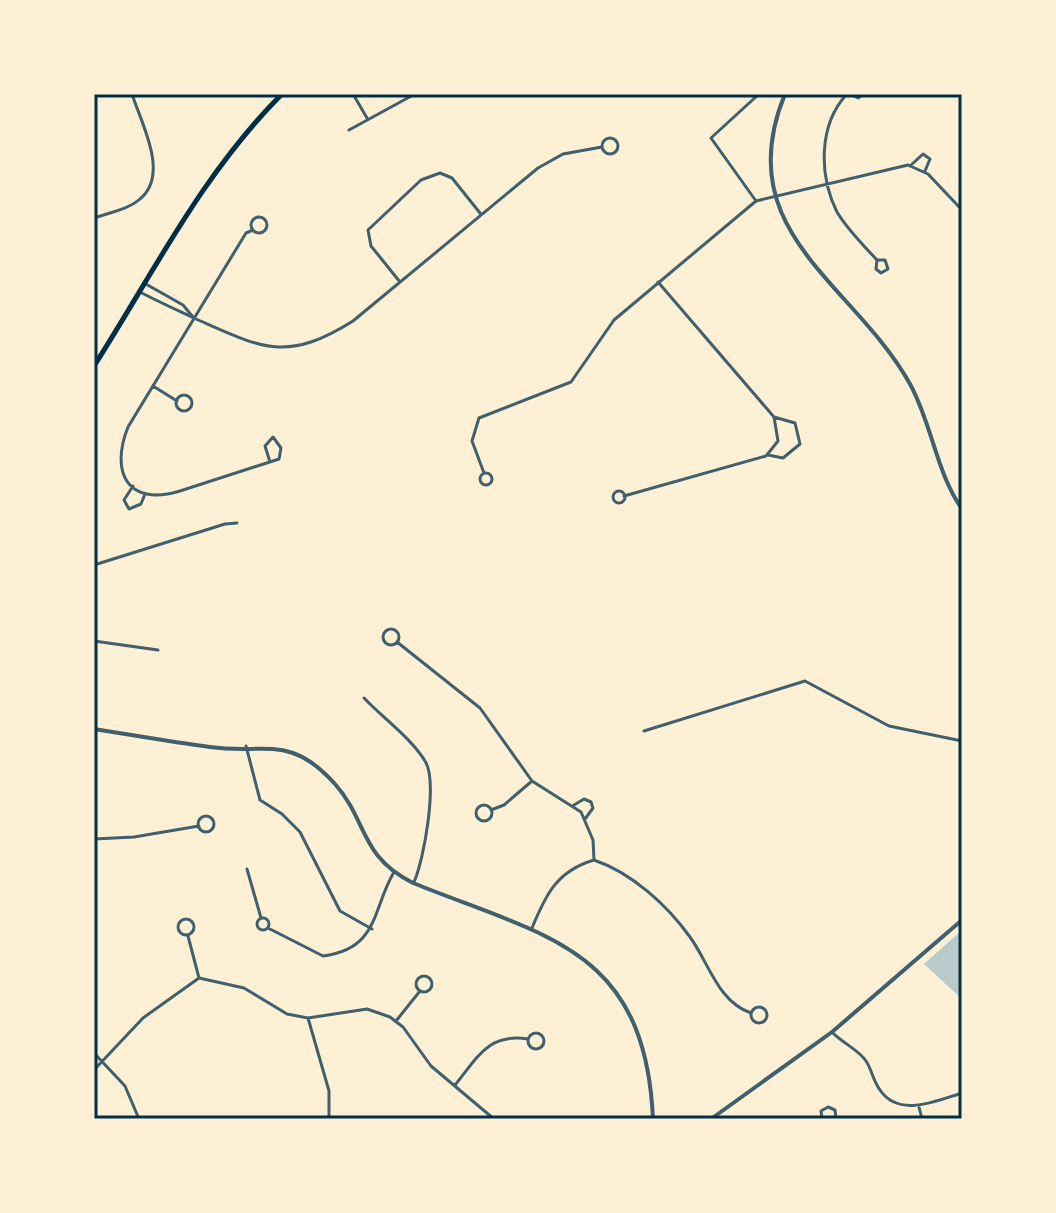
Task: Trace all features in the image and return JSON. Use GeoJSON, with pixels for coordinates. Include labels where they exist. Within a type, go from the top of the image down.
{"type":"FeatureCollection","features":[{"type":"Feature","properties":{"kind":"main road"},"geometry":{"type":"LineString","coordinates":[[94,366],[214,172],[282,94]]}},
{"type":"Feature","properties":{"kind":"street"},"geometry":{"type":"LineString","coordinates":[[94,218],[138,201],[151,184],[155,165],[132,94]]}},
{"type":"Feature","properties":{"kind":"street"},"geometry":{"type":"LineString","coordinates":[[353,94],[368,118]]}},
{"type":"Feature","properties":{"kind":"street"},"geometry":{"type":"LineString","coordinates":[[349,130],[415,94]]}},
{"type":"Feature","properties":{"kind":"street"},"geometry":{"type":"LineString","coordinates":[[756,201],[709,137],[759,94]]}},
{"type":"Feature","properties":{"kind":"street"},"geometry":{"type":"LineString","coordinates":[[785,94],[772,140],[775,195],[795,244],[890,356],[911,386],[962,509]]}},
{"type":"Feature","properties":{"kind":"street"},"geometry":{"type":"LineString","coordinates":[[864,94],[858,98],[848,94],[833,115],[826,139],[826,182],[838,214],[877,260]]}},
{"type":"Feature","properties":{"kind":"street"},"geometry":{"type":"LineString","coordinates":[[139,291],[242,341],[276,348],[310,343],[353,321],[480,213],[551,159],[602,147],[610,138],[618,146],[609,154],[602,147]]}},
{"type":"Feature","properties":{"kind":"street"},"geometry":{"type":"LineString","coordinates":[[910,166],[920,154],[926,155],[930,159],[924,172]]}},
{"type":"Feature","properties":{"kind":"street"},"geometry":{"type":"LineString","coordinates":[[484,473],[472,441],[475,421],[487,412],[571,382],[614,320],[756,201],[826,182],[910,166],[924,172],[962,210]]}},
{"type":"Feature","properties":{"kind":"street"},"geometry":{"type":"LineString","coordinates":[[400,282],[371,246],[367,234],[371,225],[421,180],[440,173],[452,178],[480,213]]}},
{"type":"Feature","properties":{"kind":"street"},"geometry":{"type":"LineString","coordinates":[[253,230],[254,219],[266,220],[264,232],[253,230],[246,233],[193,317],[128,427],[119,450],[119,465],[133,486],[145,494],[163,496],[270,462],[283,454],[278,440],[273,437],[265,446],[270,462]]}},
{"type":"Feature","properties":{"kind":"street"},"geometry":{"type":"LineString","coordinates":[[658,282],[774,417],[778,441],[768,454]]}},
{"type":"Feature","properties":{"kind":"street"},"geometry":{"type":"LineString","coordinates":[[144,283],[183,305],[193,317]]}},
{"type":"Feature","properties":{"kind":"street"},"geometry":{"type":"LineString","coordinates":[[153,386],[177,401]]}},
{"type":"Feature","properties":{"kind":"street"},"geometry":{"type":"LineString","coordinates":[[624,496],[768,454],[783,458],[800,444],[795,423],[774,417]]}},
{"type":"Feature","properties":{"kind":"street"},"geometry":{"type":"LineString","coordinates":[[133,486],[124,500],[129,509],[141,504],[145,494]]}},
{"type":"Feature","properties":{"kind":"street"},"geometry":{"type":"LineString","coordinates":[[94,565],[225,524],[237,523]]}},
{"type":"Feature","properties":{"kind":"street"},"geometry":{"type":"LineString","coordinates":[[94,641],[158,650]]}},
{"type":"Feature","properties":{"kind":"street"},"geometry":{"type":"LineString","coordinates":[[397,642],[480,708],[532,781],[574,805],[585,819],[593,840],[594,860]]}},
{"type":"Feature","properties":{"kind":"street"},"geometry":{"type":"LineString","coordinates":[[644,731],[805,681],[889,726],[962,741]]}},
{"type":"Feature","properties":{"kind":"street"},"geometry":{"type":"LineString","coordinates":[[364,698],[425,761],[432,778],[422,864],[413,883]]}},
{"type":"Feature","properties":{"kind":"street"},"geometry":{"type":"LineString","coordinates":[[94,729],[214,748],[269,747],[293,753],[324,773],[348,802],[366,841],[394,872],[413,883],[532,928],[586,959],[620,998],[636,1026],[646,1058],[653,1119]]}},
{"type":"Feature","properties":{"kind":"street"},"geometry":{"type":"LineString","coordinates":[[246,746],[260,800],[282,814],[300,832],[335,906],[372,929]]}},
{"type":"Feature","properties":{"kind":"street"},"geometry":{"type":"LineString","coordinates":[[491,810],[504,805],[532,781]]}},
{"type":"Feature","properties":{"kind":"street"},"geometry":{"type":"LineString","coordinates":[[574,805],[584,799],[591,802],[593,808],[585,819]]}},
{"type":"Feature","properties":{"kind":"street"},"geometry":{"type":"LineString","coordinates":[[94,839],[134,837],[199,826]]}},
{"type":"Feature","properties":{"kind":"street"},"geometry":{"type":"LineString","coordinates":[[532,928],[543,901],[562,874],[594,860]]}},
{"type":"Feature","properties":{"kind":"street"},"geometry":{"type":"LineString","coordinates":[[594,860],[634,881],[674,916],[730,1001],[751,1013]]}},
{"type":"Feature","properties":{"kind":"street"},"geometry":{"type":"LineString","coordinates":[[247,869],[261,918],[257,927],[262,930],[268,928],[323,956],[353,945],[372,929],[394,872]]}},
{"type":"Feature","properties":{"kind":"street"},"geometry":{"type":"LineString","coordinates":[[261,918],[268,920],[268,928]]}},
{"type":"Feature","properties":{"kind":"street"},"geometry":{"type":"LineString","coordinates":[[711,1119],[832,1032],[962,920]]}},
{"type":"Feature","properties":{"kind":"street"},"geometry":{"type":"LineString","coordinates":[[188,934],[199,978]]}},
{"type":"Feature","properties":{"kind":"street"},"geometry":{"type":"LineString","coordinates":[[94,1070],[143,1018],[199,978],[244,988],[278,1010],[308,1018],[367,1009],[396,1021],[431,1066],[494,1119]]}},
{"type":"Feature","properties":{"kind":"street"},"geometry":{"type":"LineString","coordinates":[[396,1021],[420,991]]}},
{"type":"Feature","properties":{"kind":"street"},"geometry":{"type":"LineString","coordinates":[[308,1018],[329,1091],[329,1119]]}},
{"type":"Feature","properties":{"kind":"street"},"geometry":{"type":"LineString","coordinates":[[832,1032],[868,1063],[887,1098],[919,1106],[962,1093]]}},
{"type":"Feature","properties":{"kind":"street"},"geometry":{"type":"LineString","coordinates":[[455,1085],[493,1043],[509,1036],[528,1039]]}},
{"type":"Feature","properties":{"kind":"street"},"geometry":{"type":"LineString","coordinates":[[94,1053],[125,1086],[139,1119]]}},
{"type":"Feature","properties":{"kind":"street"},"geometry":{"type":"LineString","coordinates":[[919,1106],[922,1119]]}},
{"type":"Feature","properties":{"kind":"street"},"geometry":{"type":"LineString","coordinates":[[822,1119],[821,1111],[828,1107],[835,1110],[836,1119]]}},
{"type":"Feature","properties":{"kind":"shaded area"},"geometry":{"type":"Polygon","coordinates":[[[962,930],[962,999],[924,964],[962,930]]]}}]}
